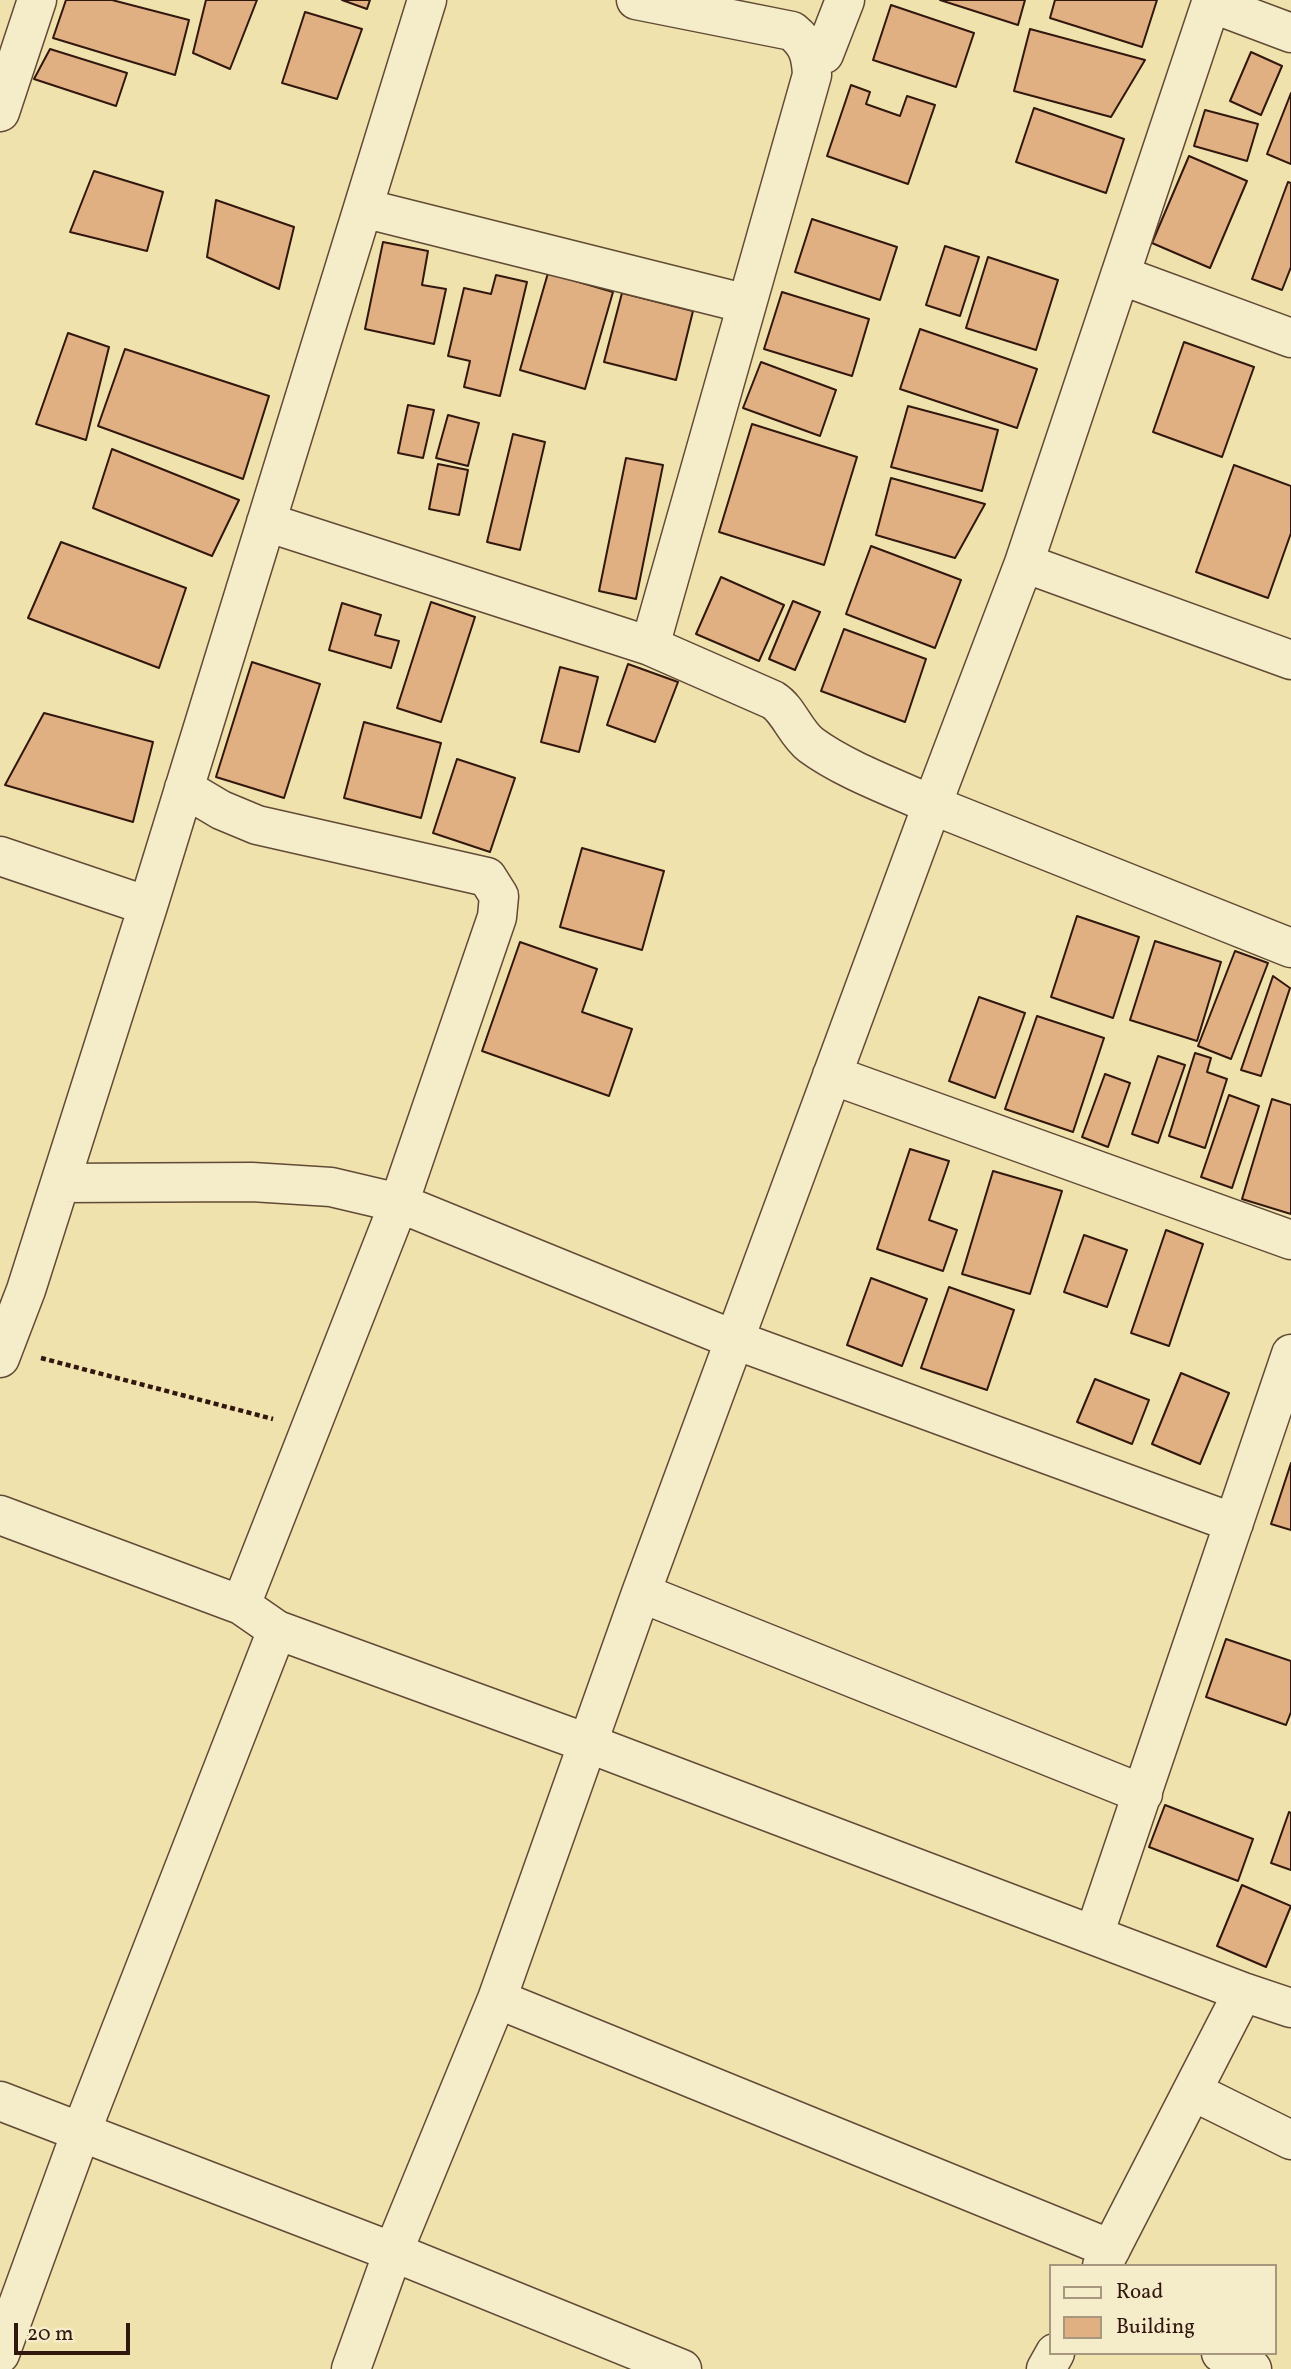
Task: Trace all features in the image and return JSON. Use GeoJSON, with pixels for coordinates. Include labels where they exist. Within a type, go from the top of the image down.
{"type":"FeatureCollection","features":[{"type":"Feature","properties":{"kind":"street"},"geometry":{"type":"LineString","coordinates":[[0,112],[10,46],[37,0]]}},
{"type":"Feature","properties":{"kind":"street"},"geometry":{"type":"LineString","coordinates":[[2,1353],[13,1285],[60,1182],[428,0]]}},
{"type":"Feature","properties":{"kind":"street"},"geometry":{"type":"LineString","coordinates":[[636,0],[792,31],[804,40],[811,55],[812,75],[650,646]]}},
{"type":"Feature","properties":{"kind":"street"},"geometry":{"type":"LineString","coordinates":[[824,54],[845,0]]}},
{"type":"Feature","properties":{"kind":"street"},"geometry":{"type":"LineString","coordinates":[[351,2369],[393,2252],[497,1999],[641,1593],[1024,563],[1211,2],[1291,33]]}},
{"type":"Feature","properties":{"kind":"street"},"geometry":{"type":"LineString","coordinates":[[363,208],[747,304]]}},
{"type":"Feature","properties":{"kind":"street"},"geometry":{"type":"LineString","coordinates":[[1120,275],[1291,338]]}},
{"type":"Feature","properties":{"kind":"street"},"geometry":{"type":"LineString","coordinates":[[266,522],[650,646],[780,704],[807,742],[827,756],[932,805],[1291,948]]}},
{"type":"Feature","properties":{"kind":"street"},"geometry":{"type":"LineString","coordinates":[[1024,563],[1291,660]]}},
{"type":"Feature","properties":{"kind":"street"},"geometry":{"type":"LineString","coordinates":[[184,788],[221,810],[257,825],[488,877],[499,896],[497,917],[399,1203],[242,1605]]}},
{"type":"Feature","properties":{"kind":"street"},"geometry":{"type":"LineString","coordinates":[[0,856],[148,906]]}},
{"type":"Feature","properties":{"kind":"street"},"geometry":{"type":"LineString","coordinates":[[832,1075],[1291,1240]]}},
{"type":"Feature","properties":{"kind":"street"},"geometry":{"type":"LineString","coordinates":[[60,1182],[252,1182],[331,1187],[399,1203],[735,1340],[1234,1523]]}},
{"type":"Feature","properties":{"kind":"street"},"geometry":{"type":"LineString","coordinates":[[1094,1935],[1291,1354]]}},
{"type":"Feature","properties":{"kind":"street"},"geometry":{"type":"LineString","coordinates":[[0,1514],[242,1605],[277,1630],[587,1743],[1291,2008]]}},
{"type":"Feature","properties":{"kind":"street"},"geometry":{"type":"LineString","coordinates":[[641,1593],[1143,1794]]}},
{"type":"Feature","properties":{"kind":"street"},"geometry":{"type":"LineString","coordinates":[[0,2354],[81,2132],[277,1630]]}},
{"type":"Feature","properties":{"kind":"street"},"geometry":{"type":"LineString","coordinates":[[497,1999],[1106,2257],[1243,1992]]}},
{"type":"Feature","properties":{"kind":"street"},"geometry":{"type":"LineString","coordinates":[[1192,2091],[1291,2140]]}},
{"type":"Feature","properties":{"kind":"street"},"geometry":{"type":"LineString","coordinates":[[0,2101],[393,2252],[682,2369]]}},
{"type":"Feature","properties":{"kind":"street"},"geometry":{"type":"LineString","coordinates":[[1225,2355],[1252,2369]]}},
{"type":"Feature","properties":{"kind":"path"},"geometry":{"type":"LineString","coordinates":[[2,1353],[311,1429]]}},
{"type":"Feature","properties":{"kind":"building"},"geometry":{"type":"Polygon","coordinates":[[[66,0],[112,0],[189,20],[175,75],[53,38],[66,0]]]}},
{"type":"Feature","properties":{"kind":"building"},"geometry":{"type":"Polygon","coordinates":[[[206,0],[257,0],[230,69],[193,53],[206,0]]]}},
{"type":"Feature","properties":{"kind":"building"},"geometry":{"type":"Polygon","coordinates":[[[342,0],[370,0],[367,9],[342,0]]]}},
{"type":"Feature","properties":{"kind":"building"},"geometry":{"type":"Polygon","coordinates":[[[940,0],[1025,0],[1018,25],[940,0]]]}},
{"type":"Feature","properties":{"kind":"building"},"geometry":{"type":"Polygon","coordinates":[[[1055,0],[1157,0],[1142,47],[1050,18],[1055,0]]]}},
{"type":"Feature","properties":{"kind":"building"},"geometry":{"type":"Polygon","coordinates":[[[891,5],[974,33],[956,87],[873,60],[891,5]]]}},
{"type":"Feature","properties":{"kind":"building"},"geometry":{"type":"Polygon","coordinates":[[[305,12],[362,29],[337,99],[282,83],[305,12]]]}},
{"type":"Feature","properties":{"kind":"building"},"geometry":{"type":"Polygon","coordinates":[[[1030,29],[1145,60],[1111,117],[1014,91],[1030,29]]]}},
{"type":"Feature","properties":{"kind":"building"},"geometry":{"type":"Polygon","coordinates":[[[50,49],[127,73],[116,106],[34,79],[50,49]]]}},
{"type":"Feature","properties":{"kind":"building"},"geometry":{"type":"Polygon","coordinates":[[[1251,52],[1282,66],[1261,115],[1230,101],[1251,52]]]}},
{"type":"Feature","properties":{"kind":"building"},"geometry":{"type":"Polygon","coordinates":[[[851,85],[870,92],[866,104],[900,116],[907,96],[935,105],[908,184],[827,156],[851,85]]]}},
{"type":"Feature","properties":{"kind":"building"},"geometry":{"type":"Polygon","coordinates":[[[1291,93],[1291,164],[1267,154],[1291,93]]]}},
{"type":"Feature","properties":{"kind":"building"},"geometry":{"type":"Polygon","coordinates":[[[1034,108],[1124,139],[1106,193],[1016,162],[1034,108]]]}},
{"type":"Feature","properties":{"kind":"building"},"geometry":{"type":"Polygon","coordinates":[[[1205,110],[1258,124],[1247,161],[1194,146],[1205,110]]]}},
{"type":"Feature","properties":{"kind":"building"},"geometry":{"type":"Polygon","coordinates":[[[1189,156],[1247,181],[1210,268],[1152,243],[1189,156]]]}},
{"type":"Feature","properties":{"kind":"building"},"geometry":{"type":"Polygon","coordinates":[[[94,171],[163,192],[147,251],[70,232],[94,171]]]}},
{"type":"Feature","properties":{"kind":"building"},"geometry":{"type":"Polygon","coordinates":[[[1288,182],[1291,183],[1291,267],[1282,290],[1252,279],[1288,182]]]}},
{"type":"Feature","properties":{"kind":"building"},"geometry":{"type":"Polygon","coordinates":[[[216,200],[294,227],[279,289],[207,257],[216,200]]]}},
{"type":"Feature","properties":{"kind":"building"},"geometry":{"type":"Polygon","coordinates":[[[812,219],[897,247],[880,300],[795,272],[812,219]]]}},
{"type":"Feature","properties":{"kind":"building"},"geometry":{"type":"Polygon","coordinates":[[[383,242],[428,251],[422,285],[446,289],[434,344],[365,329],[383,242]]]}},
{"type":"Feature","properties":{"kind":"building"},"geometry":{"type":"Polygon","coordinates":[[[945,246],[979,257],[960,316],[926,305],[945,246]]]}},
{"type":"Feature","properties":{"kind":"building"},"geometry":{"type":"Polygon","coordinates":[[[988,257],[1058,280],[1036,350],[966,328],[988,257]]]}},
{"type":"Feature","properties":{"kind":"building"},"geometry":{"type":"Polygon","coordinates":[[[548,273],[613,292],[585,389],[520,370],[548,273]]]}},
{"type":"Feature","properties":{"kind":"building"},"geometry":{"type":"Polygon","coordinates":[[[496,275],[527,282],[500,396],[464,387],[470,361],[448,356],[464,288],[491,294],[496,275]]]}},
{"type":"Feature","properties":{"kind":"building"},"geometry":{"type":"Polygon","coordinates":[[[782,292],[869,319],[852,376],[764,349],[782,292]]]}},
{"type":"Feature","properties":{"kind":"building"},"geometry":{"type":"Polygon","coordinates":[[[622,293],[693,311],[676,380],[604,362],[622,293]]]}},
{"type":"Feature","properties":{"kind":"building"},"geometry":{"type":"Polygon","coordinates":[[[920,329],[1037,369],[1017,428],[900,389],[920,329]]]}},
{"type":"Feature","properties":{"kind":"building"},"geometry":{"type":"Polygon","coordinates":[[[68,333],[109,347],[86,440],[36,424],[68,333]]]}},
{"type":"Feature","properties":{"kind":"building"},"geometry":{"type":"Polygon","coordinates":[[[1184,342],[1254,367],[1222,457],[1153,432],[1184,342]]]}},
{"type":"Feature","properties":{"kind":"building"},"geometry":{"type":"Polygon","coordinates":[[[125,349],[269,396],[243,479],[98,426],[125,349]]]}},
{"type":"Feature","properties":{"kind":"building"},"geometry":{"type":"Polygon","coordinates":[[[761,362],[836,390],[820,436],[743,408],[761,362]]]}},
{"type":"Feature","properties":{"kind":"building"},"geometry":{"type":"Polygon","coordinates":[[[408,405],[434,410],[423,458],[398,453],[408,405]]]}},
{"type":"Feature","properties":{"kind":"building"},"geometry":{"type":"Polygon","coordinates":[[[908,406],[998,430],[982,491],[891,467],[908,406]]]}},
{"type":"Feature","properties":{"kind":"building"},"geometry":{"type":"Polygon","coordinates":[[[448,415],[479,423],[468,466],[436,458],[448,415]]]}},
{"type":"Feature","properties":{"kind":"building"},"geometry":{"type":"Polygon","coordinates":[[[752,424],[857,457],[824,565],[719,532],[752,424]]]}},
{"type":"Feature","properties":{"kind":"building"},"geometry":{"type":"Polygon","coordinates":[[[513,434],[545,442],[520,550],[487,542],[513,434]]]}},
{"type":"Feature","properties":{"kind":"building"},"geometry":{"type":"Polygon","coordinates":[[[112,449],[239,500],[212,556],[93,508],[112,449]]]}},
{"type":"Feature","properties":{"kind":"building"},"geometry":{"type":"Polygon","coordinates":[[[626,458],[663,465],[636,599],[599,591],[626,458]]]}},
{"type":"Feature","properties":{"kind":"building"},"geometry":{"type":"Polygon","coordinates":[[[438,464],[468,470],[459,515],[429,509],[438,464]]]}},
{"type":"Feature","properties":{"kind":"building"},"geometry":{"type":"Polygon","coordinates":[[[1234,465],[1291,486],[1291,533],[1268,598],[1196,572],[1234,465]]]}},
{"type":"Feature","properties":{"kind":"building"},"geometry":{"type":"Polygon","coordinates":[[[891,478],[985,504],[955,558],[876,535],[891,478]]]}},
{"type":"Feature","properties":{"kind":"building"},"geometry":{"type":"Polygon","coordinates":[[[61,542],[186,588],[159,668],[28,618],[61,542]]]}},
{"type":"Feature","properties":{"kind":"building"},"geometry":{"type":"Polygon","coordinates":[[[871,546],[961,580],[935,648],[846,614],[871,546]]]}},
{"type":"Feature","properties":{"kind":"building"},"geometry":{"type":"Polygon","coordinates":[[[721,577],[784,605],[759,661],[696,634],[721,577]]]}},
{"type":"Feature","properties":{"kind":"building"},"geometry":{"type":"Polygon","coordinates":[[[793,601],[820,612],[795,670],[769,659],[793,601]]]}},
{"type":"Feature","properties":{"kind":"building"},"geometry":{"type":"Polygon","coordinates":[[[431,602],[475,617],[441,722],[397,708],[431,602]]]}},
{"type":"Feature","properties":{"kind":"building"},"geometry":{"type":"Polygon","coordinates":[[[342,603],[381,615],[375,635],[399,641],[391,668],[329,650],[342,603]]]}},
{"type":"Feature","properties":{"kind":"building"},"geometry":{"type":"Polygon","coordinates":[[[844,629],[926,659],[905,722],[821,691],[844,629]]]}},
{"type":"Feature","properties":{"kind":"building"},"geometry":{"type":"Polygon","coordinates":[[[252,662],[320,684],[284,798],[216,777],[252,662]]]}},
{"type":"Feature","properties":{"kind":"building"},"geometry":{"type":"Polygon","coordinates":[[[628,664],[678,682],[655,742],[607,725],[628,664]]]}},
{"type":"Feature","properties":{"kind":"building"},"geometry":{"type":"Polygon","coordinates":[[[560,667],[598,677],[579,752],[541,742],[560,667]]]}},
{"type":"Feature","properties":{"kind":"building"},"geometry":{"type":"Polygon","coordinates":[[[44,713],[153,742],[133,822],[5,785],[44,713]]]}},
{"type":"Feature","properties":{"kind":"building"},"geometry":{"type":"Polygon","coordinates":[[[364,722],[441,743],[421,818],[344,798],[364,722]]]}},
{"type":"Feature","properties":{"kind":"building"},"geometry":{"type":"Polygon","coordinates":[[[457,759],[515,778],[490,852],[433,833],[457,759]]]}},
{"type":"Feature","properties":{"kind":"building"},"geometry":{"type":"Polygon","coordinates":[[[582,848],[664,871],[642,950],[560,927],[582,848]]]}},
{"type":"Feature","properties":{"kind":"building"},"geometry":{"type":"Polygon","coordinates":[[[1077,916],[1139,937],[1113,1018],[1051,997],[1077,916]]]}},
{"type":"Feature","properties":{"kind":"building"},"geometry":{"type":"Polygon","coordinates":[[[1155,941],[1221,962],[1197,1041],[1130,1020],[1155,941]]]}},
{"type":"Feature","properties":{"kind":"building"},"geometry":{"type":"Polygon","coordinates":[[[520,942],[597,969],[582,1012],[632,1029],[609,1096],[482,1051],[520,942]]]}},
{"type":"Feature","properties":{"kind":"building"},"geometry":{"type":"Polygon","coordinates":[[[1235,951],[1268,963],[1231,1059],[1198,1046],[1235,951]]]}},
{"type":"Feature","properties":{"kind":"building"},"geometry":{"type":"Polygon","coordinates":[[[1273,976],[1290,988],[1261,1076],[1241,1070],[1273,976]]]}},
{"type":"Feature","properties":{"kind":"building"},"geometry":{"type":"Polygon","coordinates":[[[979,997],[1025,1013],[995,1098],[949,1081],[979,997]]]}},
{"type":"Feature","properties":{"kind":"building"},"geometry":{"type":"Polygon","coordinates":[[[1037,1016],[1104,1038],[1073,1132],[1005,1109],[1037,1016]]]}},
{"type":"Feature","properties":{"kind":"building"},"geometry":{"type":"Polygon","coordinates":[[[1195,1053],[1211,1058],[1207,1072],[1227,1079],[1205,1148],[1169,1136],[1195,1053]]]}},
{"type":"Feature","properties":{"kind":"building"},"geometry":{"type":"Polygon","coordinates":[[[1158,1056],[1185,1065],[1158,1143],[1132,1134],[1158,1056]]]}},
{"type":"Feature","properties":{"kind":"building"},"geometry":{"type":"Polygon","coordinates":[[[1105,1074],[1130,1083],[1108,1147],[1082,1137],[1105,1074]]]}},
{"type":"Feature","properties":{"kind":"building"},"geometry":{"type":"Polygon","coordinates":[[[1229,1095],[1259,1106],[1232,1188],[1201,1177],[1229,1095]]]}},
{"type":"Feature","properties":{"kind":"building"},"geometry":{"type":"Polygon","coordinates":[[[1272,1099],[1291,1105],[1291,1214],[1242,1199],[1272,1099]]]}},
{"type":"Feature","properties":{"kind":"building"},"geometry":{"type":"Polygon","coordinates":[[[910,1149],[949,1161],[929,1220],[957,1230],[943,1271],[877,1249],[910,1149]]]}},
{"type":"Feature","properties":{"kind":"building"},"geometry":{"type":"Polygon","coordinates":[[[993,1171],[1062,1191],[1030,1294],[962,1274],[993,1171]]]}},
{"type":"Feature","properties":{"kind":"building"},"geometry":{"type":"Polygon","coordinates":[[[1166,1230],[1203,1244],[1169,1346],[1131,1333],[1166,1230]]]}},
{"type":"Feature","properties":{"kind":"building"},"geometry":{"type":"Polygon","coordinates":[[[1084,1235],[1127,1250],[1107,1307],[1064,1292],[1084,1235]]]}},
{"type":"Feature","properties":{"kind":"building"},"geometry":{"type":"Polygon","coordinates":[[[871,1278],[927,1299],[902,1366],[847,1345],[871,1278]]]}},
{"type":"Feature","properties":{"kind":"building"},"geometry":{"type":"Polygon","coordinates":[[[949,1287],[1014,1310],[987,1390],[921,1368],[949,1287]]]}},
{"type":"Feature","properties":{"kind":"building"},"geometry":{"type":"Polygon","coordinates":[[[1181,1373],[1229,1393],[1200,1464],[1152,1444],[1181,1373]]]}},
{"type":"Feature","properties":{"kind":"building"},"geometry":{"type":"Polygon","coordinates":[[[1095,1379],[1149,1400],[1132,1444],[1077,1422],[1095,1379]]]}},
{"type":"Feature","properties":{"kind":"building"},"geometry":{"type":"Polygon","coordinates":[[[1291,1463],[1291,1530],[1271,1524],[1291,1463]]]}},
{"type":"Feature","properties":{"kind":"building"},"geometry":{"type":"Polygon","coordinates":[[[1226,1639],[1291,1661],[1291,1712],[1286,1725],[1206,1697],[1226,1639]]]}},
{"type":"Feature","properties":{"kind":"building"},"geometry":{"type":"Polygon","coordinates":[[[1165,1805],[1253,1839],[1238,1881],[1149,1847],[1165,1805]]]}},
{"type":"Feature","properties":{"kind":"building"},"geometry":{"type":"Polygon","coordinates":[[[1289,1812],[1291,1813],[1291,1870],[1271,1863],[1289,1812]]]}},
{"type":"Feature","properties":{"kind":"building"},"geometry":{"type":"Polygon","coordinates":[[[1242,1885],[1291,1906],[1266,1967],[1217,1946],[1242,1885]]]}}]}
